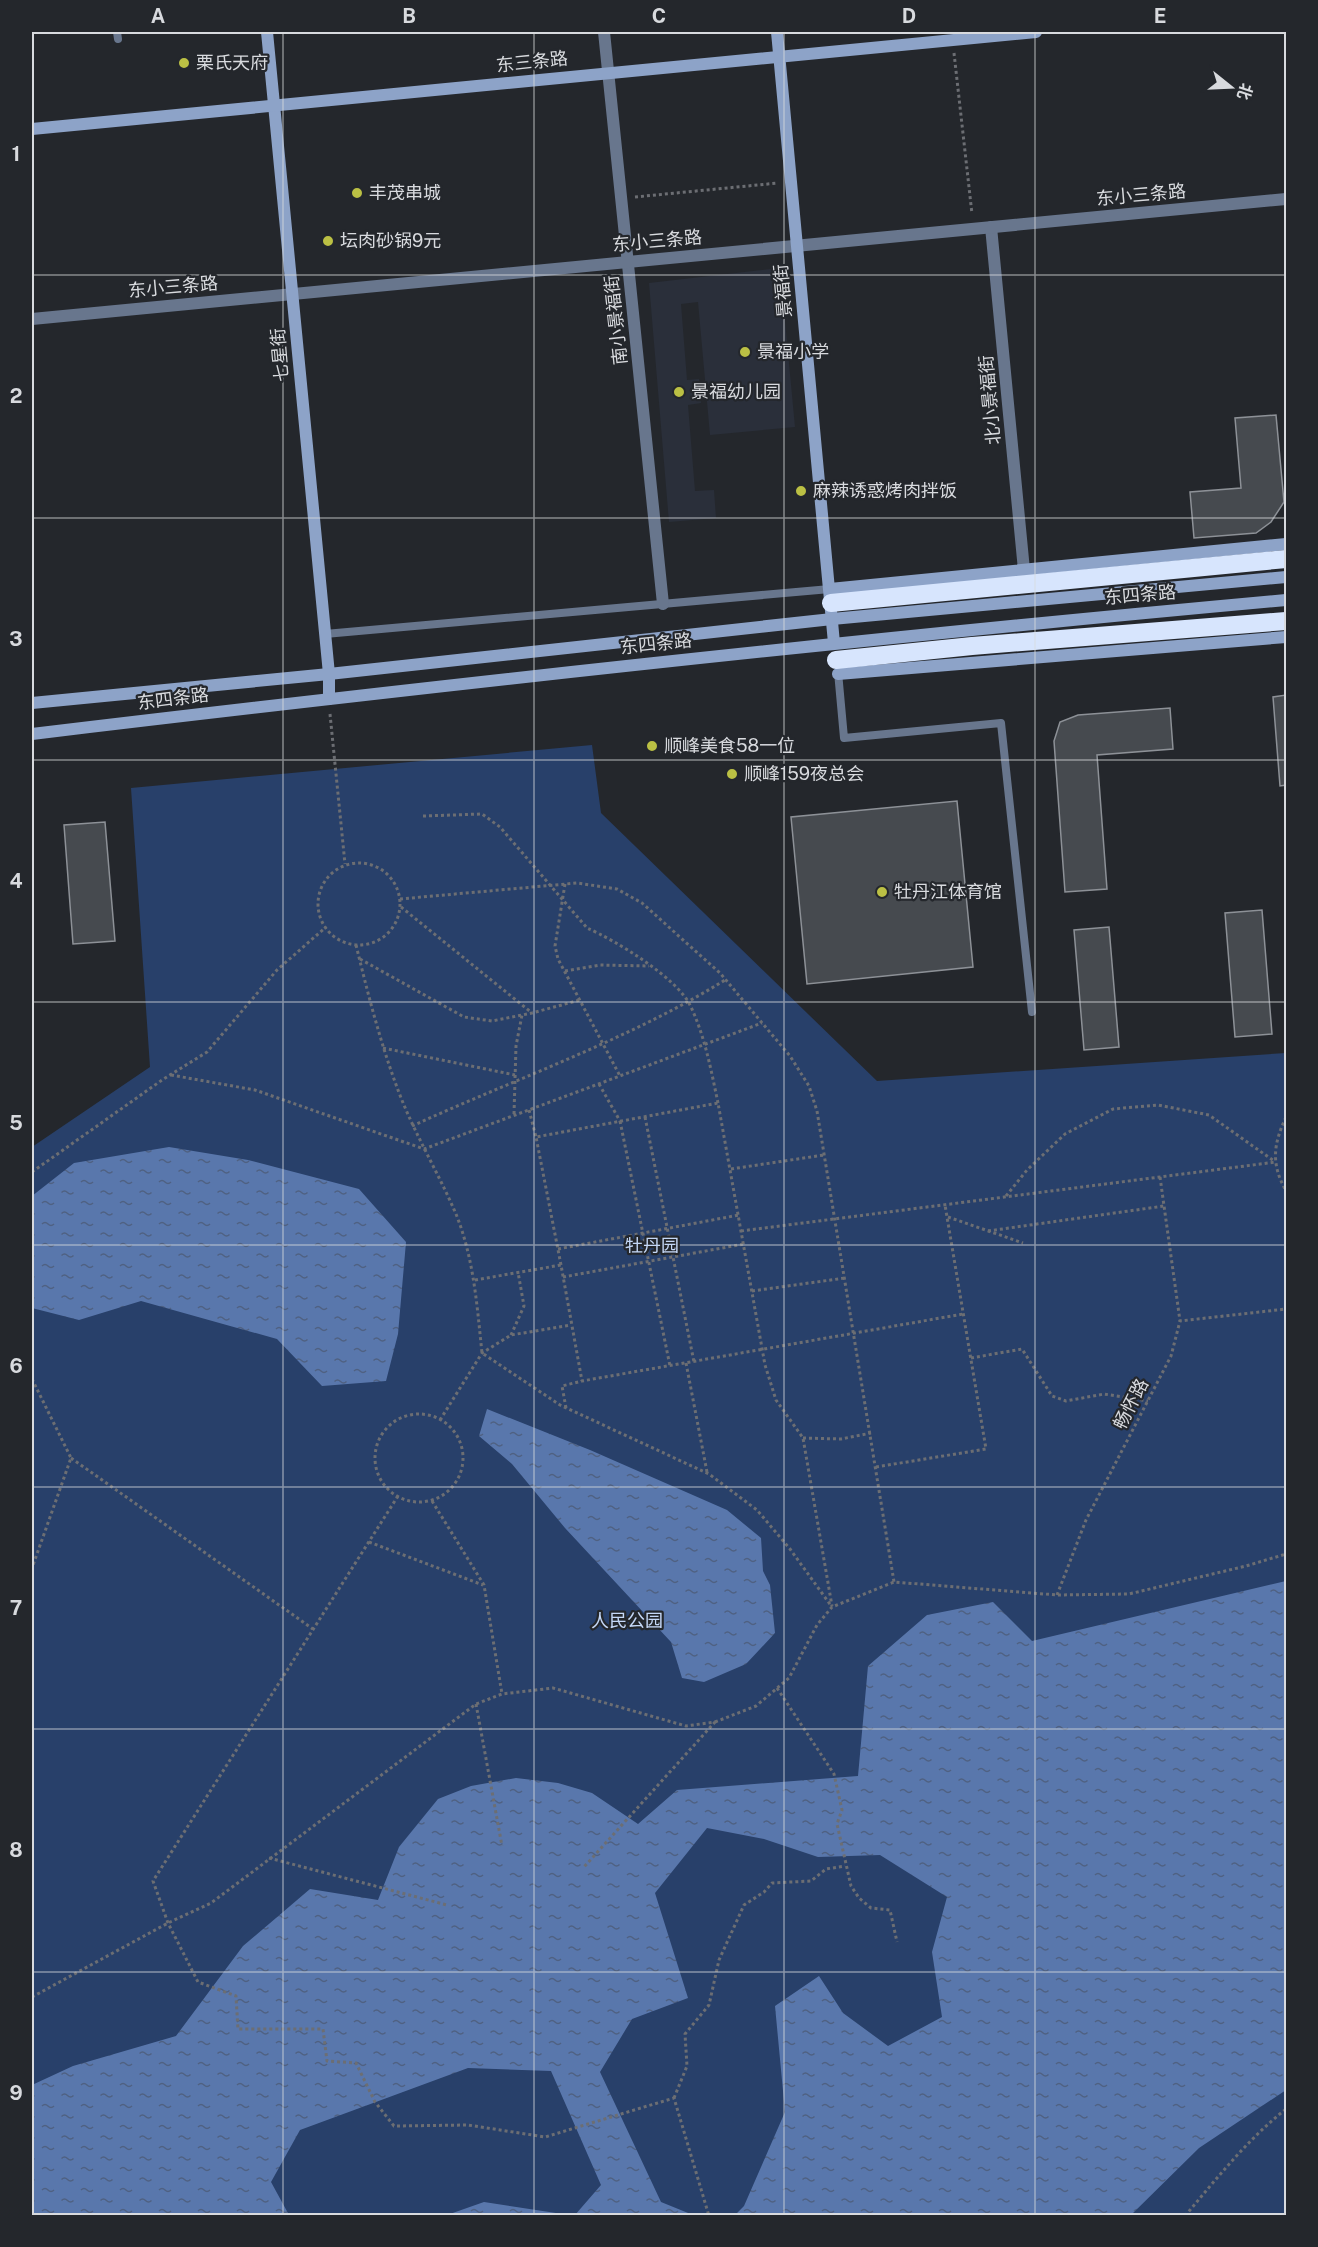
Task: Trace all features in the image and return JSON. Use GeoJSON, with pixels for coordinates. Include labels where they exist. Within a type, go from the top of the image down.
{"type":"FeatureCollection","features":[{"type":"Feature","properties":{"kind":"highway"},"geometry":{"type":"LineString","coordinates":[[831,604],[967,598],[1287,559]]}},
{"type":"Feature","properties":{"kind":"highway"},"geometry":{"type":"LineString","coordinates":[[836,659],[971,637],[1287,621]]}},
{"type":"Feature","properties":{"kind":"street","name":"七星街"},"geometry":{"type":"LineString","coordinates":[[267,32],[329,674],[329,699]]}},
{"type":"Feature","properties":{"kind":"street","name":"南小景福街"},"geometry":{"type":"LineString","coordinates":[[604,32],[663,604]]}},
{"type":"Feature","properties":{"kind":"street","name":"景福街"},"geometry":{"type":"LineString","coordinates":[[777,32],[836,659]]}},
{"type":"Feature","properties":{"kind":"street","name":"东三条路"},"geometry":{"type":"LineString","coordinates":[[32,129],[779,56],[952,35],[1036,32]]}},
{"type":"Feature","properties":{"kind":"street","name":"东小三条路"},"geometry":{"type":"LineString","coordinates":[[32,319],[1287,199]]}},
{"type":"Feature","properties":{"kind":"street","name":"北小景福街"},"geometry":{"type":"LineString","coordinates":[[992,227],[1024,570]]}},
{"type":"Feature","properties":{"kind":"street"},"geometry":{"type":"LineString","coordinates":[[32,703],[329,674],[831,604],[1024,570],[1287,544]]}},
{"type":"Feature","properties":{"kind":"street"},"geometry":{"type":"LineString","coordinates":[[967,598],[1287,577]]}},
{"type":"Feature","properties":{"kind":"street","name":"东四条路"},"geometry":{"type":"LineString","coordinates":[[971,637],[1287,600]]}},
{"type":"Feature","properties":{"kind":"street","name":"东四条路"},"geometry":{"type":"LineString","coordinates":[[32,734],[329,699],[836,659],[1287,637]]}},
{"type":"Feature","properties":{"kind":"lane"},"geometry":{"type":"LineString","coordinates":[[325,634],[663,604],[831,604]]}},
{"type":"Feature","properties":{"kind":"lane"},"geometry":{"type":"LineString","coordinates":[[836,659],[844,738],[1001,723],[1032,1012]]}},
{"type":"Feature","properties":{"kind":"path"},"geometry":{"type":"LineString","coordinates":[[952,35],[974,229]]}},
{"type":"Feature","properties":{"kind":"path"},"geometry":{"type":"LineString","coordinates":[[622,198],[791,182]]}},
{"type":"Feature","properties":{"kind":"path"},"geometry":{"type":"LineString","coordinates":[[329,699],[345,864]]}},
{"type":"Feature","properties":{"kind":"path"},"geometry":{"type":"LineString","coordinates":[[423,816],[482,814],[500,827],[587,928],[607,936],[665,976],[689,1002],[705,1044],[718,1103],[763,1350],[776,1400],[803,1438],[832,1607]]}},
{"type":"Feature","properties":{"kind":"path"},"geometry":{"type":"LineString","coordinates":[[358,862],[372,864],[384,870],[394,880],[400,899],[401,907],[390,932],[366,945],[339,940],[321,920],[318,907],[319,893],[329,876],[345,864],[358,862]]}},
{"type":"Feature","properties":{"kind":"path"},"geometry":{"type":"LineString","coordinates":[[400,899],[577,883],[617,889],[642,903],[725,980],[790,1056],[808,1086],[817,1111],[894,1582]]}},
{"type":"Feature","properties":{"kind":"path"},"geometry":{"type":"LineString","coordinates":[[565,884],[555,946],[558,959],[620,1076]]}},
{"type":"Feature","properties":{"kind":"path"},"geometry":{"type":"LineString","coordinates":[[401,907],[532,1013]]}},
{"type":"Feature","properties":{"kind":"path"},"geometry":{"type":"LineString","coordinates":[[32,1172],[207,1052],[277,970],[326,927]]}},
{"type":"Feature","properties":{"kind":"path"},"geometry":{"type":"LineString","coordinates":[[357,945],[383,1048],[412,1126],[456,1215],[475,1280],[482,1353]]}},
{"type":"Feature","properties":{"kind":"path"},"geometry":{"type":"LineString","coordinates":[[360,959],[464,1017],[492,1021],[580,1000]]}},
{"type":"Feature","properties":{"kind":"path"},"geometry":{"type":"LineString","coordinates":[[565,971],[600,965],[650,966]]}},
{"type":"Feature","properties":{"kind":"path"},"geometry":{"type":"LineString","coordinates":[[412,1126],[602,1043],[689,1002],[725,980]]}},
{"type":"Feature","properties":{"kind":"path"},"geometry":{"type":"LineString","coordinates":[[514,1115],[516,1046],[522,1015]]}},
{"type":"Feature","properties":{"kind":"path"},"geometry":{"type":"LineString","coordinates":[[171,1075],[255,1090],[424,1149],[762,1023]]}},
{"type":"Feature","properties":{"kind":"path"},"geometry":{"type":"LineString","coordinates":[[383,1048],[515,1075]]}},
{"type":"Feature","properties":{"kind":"path"},"geometry":{"type":"LineString","coordinates":[[599,1084],[620,1121],[670,1366]]}},
{"type":"Feature","properties":{"kind":"path"},"geometry":{"type":"LineString","coordinates":[[536,1137],[718,1103]]}},
{"type":"Feature","properties":{"kind":"path"},"geometry":{"type":"LineString","coordinates":[[1005,1197],[1028,1170],[1065,1134],[1113,1109],[1158,1105],[1209,1114],[1276,1162]]}},
{"type":"Feature","properties":{"kind":"path"},"geometry":{"type":"LineString","coordinates":[[529,1110],[582,1381]]}},
{"type":"Feature","properties":{"kind":"path"},"geometry":{"type":"LineString","coordinates":[[645,1117],[694,1362]]}},
{"type":"Feature","properties":{"kind":"path"},"geometry":{"type":"LineString","coordinates":[[1287,1117],[1278,1135],[1276,1162],[1279,1177],[1287,1191]]}},
{"type":"Feature","properties":{"kind":"path"},"geometry":{"type":"LineString","coordinates":[[730,1169],[824,1155]]}},
{"type":"Feature","properties":{"kind":"path"},"geometry":{"type":"LineString","coordinates":[[741,1231],[1276,1162]]}},
{"type":"Feature","properties":{"kind":"path"},"geometry":{"type":"LineString","coordinates":[[1160,1177],[1180,1321],[1287,1309]]}},
{"type":"Feature","properties":{"kind":"path"},"geometry":{"type":"LineString","coordinates":[[876,1467],[986,1449],[945,1205]]}},
{"type":"Feature","properties":{"kind":"path"},"geometry":{"type":"LineString","coordinates":[[988,1231],[1164,1206]]}},
{"type":"Feature","properties":{"kind":"path"},"geometry":{"type":"LineString","coordinates":[[558,1249],[739,1215]]}},
{"type":"Feature","properties":{"kind":"path"},"geometry":{"type":"LineString","coordinates":[[948,1218],[1023,1243]]}},
{"type":"Feature","properties":{"kind":"path"},"geometry":{"type":"LineString","coordinates":[[563,1277],[744,1244]]}},
{"type":"Feature","properties":{"kind":"path"},"geometry":{"type":"LineString","coordinates":[[475,1280],[561,1265]]}},
{"type":"Feature","properties":{"kind":"path"},"geometry":{"type":"LineString","coordinates":[[511,1335],[524,1306],[518,1272]]}},
{"type":"Feature","properties":{"kind":"path"},"geometry":{"type":"LineString","coordinates":[[752,1291],[845,1278]]}},
{"type":"Feature","properties":{"kind":"path"},"geometry":{"type":"LineString","coordinates":[[566,1408],[562,1386],[582,1381],[963,1314]]}},
{"type":"Feature","properties":{"kind":"path","name":"畅怀路"},"geometry":{"type":"LineString","coordinates":[[1057,1594],[1086,1520],[1171,1356],[1180,1321]]}},
{"type":"Feature","properties":{"kind":"path"},"geometry":{"type":"LineString","coordinates":[[440,1420],[482,1353],[511,1335],[572,1325]]}},
{"type":"Feature","properties":{"kind":"path"},"geometry":{"type":"LineString","coordinates":[[971,1358],[1022,1349],[1052,1396],[1066,1401],[1104,1394],[1148,1401]]}},
{"type":"Feature","properties":{"kind":"path"},"geometry":{"type":"LineString","coordinates":[[482,1353],[566,1408],[706,1472],[757,1510],[790,1549],[832,1607]]}},
{"type":"Feature","properties":{"kind":"path"},"geometry":{"type":"LineString","coordinates":[[686,1363],[706,1472]]}},
{"type":"Feature","properties":{"kind":"path"},"geometry":{"type":"LineString","coordinates":[[32,1379],[70,1458],[314,1629]]}},
{"type":"Feature","properties":{"kind":"path"},"geometry":{"type":"LineString","coordinates":[[427,1415],[440,1420],[452,1429],[460,1441],[463,1456],[462,1470],[455,1483],[445,1494],[432,1501],[417,1502],[398,1496],[391,1492],[382,1481],[376,1468],[376,1454],[380,1440],[388,1428],[406,1417],[427,1415]]}},
{"type":"Feature","properties":{"kind":"path"},"geometry":{"type":"LineString","coordinates":[[803,1438],[841,1439],[871,1434]]}},
{"type":"Feature","properties":{"kind":"path"},"geometry":{"type":"LineString","coordinates":[[32,1568],[70,1458]]}},
{"type":"Feature","properties":{"kind":"path"},"geometry":{"type":"LineString","coordinates":[[398,1496],[153,1881],[168,1923],[198,1982],[236,1996],[238,2029],[323,2029],[327,2061],[356,2063],[375,2102],[394,2126],[468,2125],[545,2137],[674,2098]]}},
{"type":"Feature","properties":{"kind":"path"},"geometry":{"type":"LineString","coordinates":[[432,1501],[484,1586],[502,1694]]}},
{"type":"Feature","properties":{"kind":"path"},"geometry":{"type":"LineString","coordinates":[[369,1542],[484,1586]]}},
{"type":"Feature","properties":{"kind":"path"},"geometry":{"type":"LineString","coordinates":[[32,1997],[168,1923],[211,1903],[476,1704],[502,1694],[553,1688],[686,1726],[715,1722],[756,1706],[789,1678],[817,1625],[832,1607],[894,1582],[1057,1594],[1129,1594],[1287,1554]]}},
{"type":"Feature","properties":{"kind":"path"},"geometry":{"type":"LineString","coordinates":[[777,1688],[834,1774],[842,1810],[837,1824],[851,1886],[859,1898],[871,1908],[890,1911],[897,1942]]}},
{"type":"Feature","properties":{"kind":"path"},"geometry":{"type":"LineString","coordinates":[[476,1704],[502,1846]]}},
{"type":"Feature","properties":{"kind":"path"},"geometry":{"type":"LineString","coordinates":[[584,1867],[715,1722]]}},
{"type":"Feature","properties":{"kind":"path"},"geometry":{"type":"LineString","coordinates":[[268,1858],[447,1905]]}},
{"type":"Feature","properties":{"kind":"path"},"geometry":{"type":"LineString","coordinates":[[708,2215],[674,2098],[687,2066],[685,2034],[709,2005],[719,1960],[744,1905],[764,1892],[772,1883],[811,1881],[826,1869],[845,1866]]}},
{"type":"Feature","properties":{"kind":"path"},"geometry":{"type":"LineString","coordinates":[[1185,2216],[1230,2162],[1272,2120],[1287,2109]]}},
{"type":"Feature","properties":{"kind":"path"},"geometry":{"type":"LineString","coordinates":[[1280,2216],[1287,2211]]}},
{"type":"Feature","properties":{"kind":"shaded area","name":"景福小学"},"geometry":{"type":"Polygon","coordinates":[[[780,268],[795,427],[710,435],[698,302],[681,304],[687,380],[699,379],[701,403],[688,405],[695,491],[714,490],[716,518],[669,522],[649,283],[780,268]]]}},
{"type":"Feature","properties":{"kind":"green space","name":"人民公园"},"geometry":{"type":"Polygon","coordinates":[[[592,745],[601,813],[877,1081],[1286,1053],[1286,2215],[32,2216],[32,1147],[150,1067],[131,788],[592,745]]]}},
{"type":"Feature","properties":{"kind":"water"},"geometry":{"type":"Polygon","coordinates":[[[169,1147],[248,1160],[359,1189],[406,1242],[398,1334],[386,1381],[322,1386],[277,1339],[141,1301],[79,1320],[32,1308],[32,1196],[74,1163],[169,1147]]]}},
{"type":"Feature","properties":{"kind":"water"},"geometry":{"type":"Polygon","coordinates":[[[487,1409],[590,1450],[727,1510],[761,1538],[763,1571],[770,1585],[775,1633],[746,1664],[704,1682],[682,1678],[671,1642],[565,1528],[512,1464],[479,1436],[487,1409]]]}},
{"type":"Feature","properties":{"kind":"water"},"geometry":{"type":"Polygon","coordinates":[[[1286,1581],[1286,2090],[1199,2148],[1131,2215],[735,2215],[744,2206],[785,2112],[775,2006],[819,1976],[843,2013],[888,2046],[942,2017],[932,1952],[947,1897],[880,1855],[818,1857],[764,1839],[707,1828],[655,1893],[688,1998],[632,2019],[600,2072],[661,2202],[693,2215],[575,2215],[601,2185],[551,2071],[468,2068],[300,2130],[271,2182],[289,2215],[32,2215],[32,2085],[73,2066],[176,2036],[243,1946],[310,1889],[378,1900],[399,1847],[438,1799],[471,1786],[516,1778],[558,1783],[592,1793],[638,1824],[677,1790],[858,1776],[868,1666],[927,1615],[993,1602],[1032,1641],[1286,1581]]]}},
{"type":"Feature","properties":{"kind":"water"},"geometry":{"type":"Polygon","coordinates":[[[484,2202],[569,2215],[447,2215],[484,2202]]]}},
{"type":"Feature","properties":{"kind":"building"},"geometry":{"type":"Polygon","coordinates":[[[1276,415],[1284,502],[1271,522],[1256,533],[1194,538],[1190,492],[1241,488],[1235,418],[1276,415]]]}},
{"type":"Feature","properties":{"kind":"building"},"geometry":{"type":"Polygon","coordinates":[[[1286,695],[1286,785],[1280,786],[1273,697],[1286,695]]]}},
{"type":"Feature","properties":{"kind":"building"},"geometry":{"type":"Polygon","coordinates":[[[1170,708],[1173,749],[1097,755],[1107,889],[1065,892],[1054,741],[1060,722],[1078,715],[1170,708]]]}},
{"type":"Feature","properties":{"kind":"building","name":"牡丹江体育馆"},"geometry":{"type":"Polygon","coordinates":[[[957,801],[973,967],[807,984],[791,817],[957,801]]]}},
{"type":"Feature","properties":{"kind":"building"},"geometry":{"type":"Polygon","coordinates":[[[105,822],[115,941],[73,944],[64,825],[105,822]]]}},
{"type":"Feature","properties":{"kind":"building"},"geometry":{"type":"Polygon","coordinates":[[[1262,910],[1272,1034],[1235,1037],[1225,913],[1262,910]]]}},
{"type":"Feature","properties":{"kind":"building"},"geometry":{"type":"Polygon","coordinates":[[[1109,927],[1119,1047],[1084,1050],[1074,930],[1109,927]]]}},
{"type":"Feature","properties":{"kind":"place","name":"栗氏天府"},"geometry":{"type":"Point","coordinates":[184,63]}},
{"type":"Feature","properties":{"kind":"place","name":"丰茂串城"},"geometry":{"type":"Point","coordinates":[357,193]}},
{"type":"Feature","properties":{"kind":"place","name":"坛肉砂锅9元"},"geometry":{"type":"Point","coordinates":[328,241]}},
{"type":"Feature","properties":{"kind":"place","name":"景福小学"},"geometry":{"type":"Point","coordinates":[745,352]}},
{"type":"Feature","properties":{"kind":"place","name":"景福幼儿园"},"geometry":{"type":"Point","coordinates":[679,392]}},
{"type":"Feature","properties":{"kind":"place","name":"麻辣诱惑烤肉拌饭"},"geometry":{"type":"Point","coordinates":[801,491]}},
{"type":"Feature","properties":{"kind":"place","name":"顺峰美食58一位"},"geometry":{"type":"Point","coordinates":[652,746]}},
{"type":"Feature","properties":{"kind":"place","name":"顺峰159夜总会"},"geometry":{"type":"Point","coordinates":[732,774]}},
{"type":"Feature","properties":{"kind":"place","name":"牡丹江体育馆"},"geometry":{"type":"Point","coordinates":[882,892]}},
{"type":"Feature","properties":{"kind":"park label","name":"牡丹园"},"geometry":{"type":"Point","coordinates":[652,1246]}}]}
